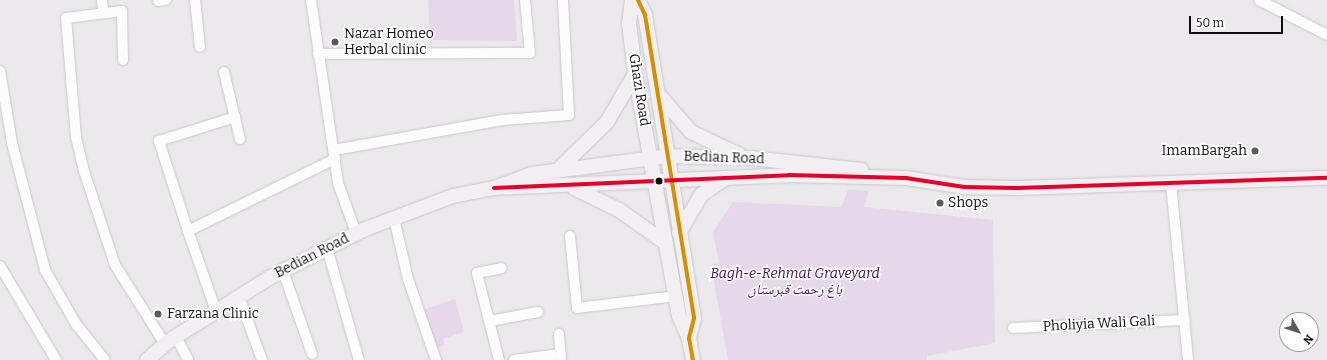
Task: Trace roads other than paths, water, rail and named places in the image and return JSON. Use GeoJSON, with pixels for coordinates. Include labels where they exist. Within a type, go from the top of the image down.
{"type":"FeatureCollection","features":[{"type":"Feature","properties":{"kind":"main road","name":"Ghazi Road"},"geometry":{"type":"LineString","coordinates":[[632,0],[629,23],[635,74],[651,158],[664,242],[676,296],[694,360]]}},
{"type":"Feature","properties":{"kind":"main road","name":"Ghazi Road"},"geometry":{"type":"LineString","coordinates":[[638,0],[645,15],[659,95],[670,179],[694,318],[689,338]]}},
{"type":"Feature","properties":{"kind":"main road"},"geometry":{"type":"LineString","coordinates":[[561,167],[607,122],[635,74]]}},
{"type":"Feature","properties":{"kind":"main road"},"geometry":{"type":"LineString","coordinates":[[659,95],[690,132],[751,158]]}},
{"type":"Feature","properties":{"kind":"main road","name":"Bedian Road"},"geometry":{"type":"LineString","coordinates":[[147,360],[171,341],[239,297],[283,271],[356,234],[453,196],[494,188],[561,167],[668,156],[751,158],[858,169],[884,177]]}},
{"type":"Feature","properties":{"kind":"main road"},"geometry":{"type":"LineString","coordinates":[[679,233],[701,195],[728,177]]}},
{"type":"Feature","properties":{"kind":"main road","name":"Bedian Road"},"geometry":{"type":"LineString","coordinates":[[494,188],[565,186],[670,179],[728,177],[884,177],[964,187],[1327,178]]}},
{"type":"Feature","properties":{"kind":"main road"},"geometry":{"type":"LineString","coordinates":[[565,186],[586,191],[606,202],[664,242]]}},
{"type":"Feature","properties":{"kind":"street"},"geometry":{"type":"LineString","coordinates":[[102,0],[103,12]]}},
{"type":"Feature","properties":{"kind":"street"},"geometry":{"type":"LineString","coordinates":[[195,0],[200,47]]}},
{"type":"Feature","properties":{"kind":"street"},"geometry":{"type":"LineString","coordinates":[[311,0],[338,183],[356,234]]}},
{"type":"Feature","properties":{"kind":"street"},"geometry":{"type":"LineString","coordinates":[[318,54],[530,53],[525,0]]}},
{"type":"Feature","properties":{"kind":"street"},"geometry":{"type":"LineString","coordinates":[[188,231],[334,154],[502,120],[569,115],[563,0]]}},
{"type":"Feature","properties":{"kind":"street"},"geometry":{"type":"LineString","coordinates":[[1259,0],[1327,35]]}},
{"type":"Feature","properties":{"kind":"street"},"geometry":{"type":"LineString","coordinates":[[123,60],[124,14],[119,10],[65,19],[76,137],[115,265],[171,341],[188,360]]}},
{"type":"Feature","properties":{"kind":"street"},"geometry":{"type":"LineString","coordinates":[[0,72],[12,143],[45,270],[76,324],[105,360]]}},
{"type":"Feature","properties":{"kind":"street"},"geometry":{"type":"LineString","coordinates":[[224,72],[240,139]]}},
{"type":"Feature","properties":{"kind":"street"},"geometry":{"type":"LineString","coordinates":[[216,311],[188,231],[160,141],[235,117]]}},
{"type":"Feature","properties":{"kind":"street"},"geometry":{"type":"LineString","coordinates":[[1171,183],[1188,360]]}},
{"type":"Feature","properties":{"kind":"street"},"geometry":{"type":"LineString","coordinates":[[394,218],[408,279],[436,360]]}},
{"type":"Feature","properties":{"kind":"street"},"geometry":{"type":"LineString","coordinates":[[570,236],[577,308],[676,296]]}},
{"type":"Feature","properties":{"kind":"street"},"geometry":{"type":"LineString","coordinates":[[328,248],[359,360]]}},
{"type":"Feature","properties":{"kind":"street"},"geometry":{"type":"LineString","coordinates":[[0,266],[56,360]]}},
{"type":"Feature","properties":{"kind":"street"},"geometry":{"type":"LineString","coordinates":[[500,360],[478,273],[502,268]]}},
{"type":"Feature","properties":{"kind":"street"},"geometry":{"type":"LineString","coordinates":[[283,271],[312,354]]}},
{"type":"Feature","properties":{"kind":"street"},"geometry":{"type":"LineString","coordinates":[[239,297],[262,360]]}},
{"type":"Feature","properties":{"kind":"street"},"geometry":{"type":"LineString","coordinates":[[490,321],[538,312]]}},
{"type":"Feature","properties":{"kind":"street","name":"Pholiyia Wali Gali"},"geometry":{"type":"LineString","coordinates":[[1013,328],[1185,320]]}},
{"type":"Feature","properties":{"kind":"street"},"geometry":{"type":"LineString","coordinates":[[514,360],[561,357],[560,334]]}},
{"type":"Feature","properties":{"kind":"place","name":"Nazar Homeo Herbal clinic"},"geometry":{"type":"Point","coordinates":[335,42]}},
{"type":"Feature","properties":{"kind":"place","name":"ImamBargah"},"geometry":{"type":"Point","coordinates":[1255,151]}},
{"type":"Feature","properties":{"kind":"place","name":"Shops"},"geometry":{"type":"Point","coordinates":[940,203]}},
{"type":"Feature","properties":{"kind":"place","name":"Farzana Clinic"},"geometry":{"type":"Point","coordinates":[158,314]}},
{"type":"Feature","properties":{"kind":"park label","name":"Bagh-e-Rehmat Graveyard باغ رحمت قبرستان"},"geometry":{"type":"Point","coordinates":[795,282]}}]}
